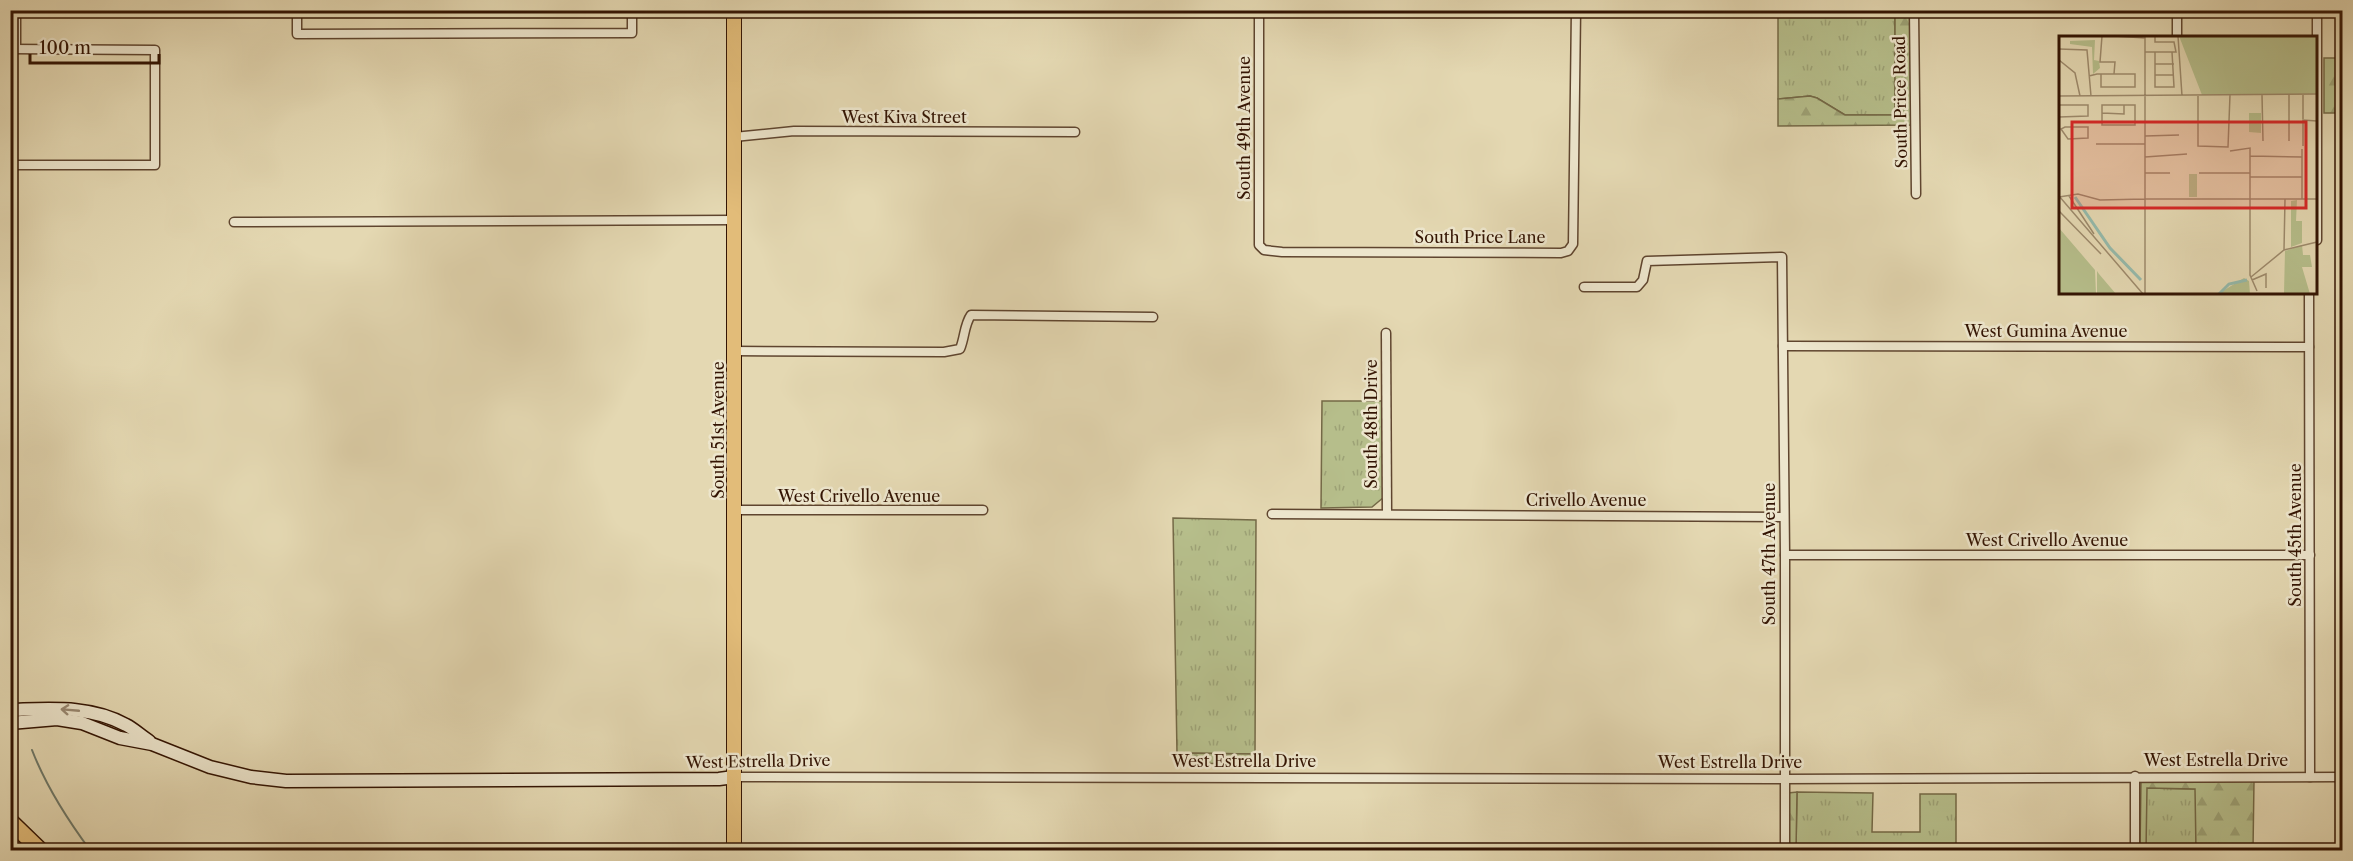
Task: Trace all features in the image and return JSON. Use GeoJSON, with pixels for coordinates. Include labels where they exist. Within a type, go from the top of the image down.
{"type":"FeatureCollection","features":[{"type":"Feature","properties":{"kind":"highway"},"geometry":{"type":"LineString","coordinates":[[10,821],[40,850]]}},
{"type":"Feature","properties":{"kind":"main road","name":"South 51st Avenue"},"geometry":{"type":"LineString","coordinates":[[734,10],[734,850]]}},
{"type":"Feature","properties":{"kind":"main road","name":"West Estrella Drive"},"geometry":{"type":"LineString","coordinates":[[10,710],[62,709],[89,712],[126,725],[152,744]]}},
{"type":"Feature","properties":{"kind":"main road","name":"West Estrella Drive"},"geometry":{"type":"LineString","coordinates":[[10,723],[33,720],[67,721],[93,726],[120,738],[152,744],[210,767],[250,777],[286,781],[734,777]]}},
{"type":"Feature","properties":{"kind":"street"},"geometry":{"type":"LineString","coordinates":[[10,165],[155,165],[155,50],[13,49],[16,10]]}},
{"type":"Feature","properties":{"kind":"street"},"geometry":{"type":"LineString","coordinates":[[297,10],[297,34],[632,33],[632,10]]}},
{"type":"Feature","properties":{"kind":"street","name":"South 49th Avenue"},"geometry":{"type":"LineString","coordinates":[[1259,10],[1259,245]]}},
{"type":"Feature","properties":{"kind":"street","name":"South Price Lane"},"geometry":{"type":"LineString","coordinates":[[1259,245],[1264,250],[1282,252],[1568,251],[1573,244],[1576,10]]}},
{"type":"Feature","properties":{"kind":"street","name":"South Price Road"},"geometry":{"type":"LineString","coordinates":[[1914,10],[1916,194]]}},
{"type":"Feature","properties":{"kind":"street"},"geometry":{"type":"LineString","coordinates":[[2177,10],[2177,36]]}},
{"type":"Feature","properties":{"kind":"street"},"geometry":{"type":"LineString","coordinates":[[2317,10],[2318,240]]}},
{"type":"Feature","properties":{"kind":"street","name":"West Kiva Street"},"geometry":{"type":"LineString","coordinates":[[734,138],[794,131],[1075,132]]}},
{"type":"Feature","properties":{"kind":"street"},"geometry":{"type":"LineString","coordinates":[[234,222],[734,220]]}},
{"type":"Feature","properties":{"kind":"street","name":"South 47th Avenue"},"geometry":{"type":"LineString","coordinates":[[1584,287],[1637,287],[1643,280],[1647,261],[1782,257],[1785,850]]}},
{"type":"Feature","properties":{"kind":"street","name":"South 45th Avenue"},"geometry":{"type":"LineString","coordinates":[[2309,294],[2310,777]]}},
{"type":"Feature","properties":{"kind":"street"},"geometry":{"type":"LineString","coordinates":[[734,351],[944,352],[960,349],[966,337],[966,322],[971,315],[1154,317]]}},
{"type":"Feature","properties":{"kind":"street","name":"South 48th Drive"},"geometry":{"type":"LineString","coordinates":[[1386,333],[1387,514]]}},
{"type":"Feature","properties":{"kind":"street","name":"West Gumina Avenue"},"geometry":{"type":"LineString","coordinates":[[1783,346],[2309,346]]}},
{"type":"Feature","properties":{"kind":"street","name":"West Crivello Avenue"},"geometry":{"type":"LineString","coordinates":[[734,510],[983,510]]}},
{"type":"Feature","properties":{"kind":"street"},"geometry":{"type":"LineString","coordinates":[[1272,514],[1387,514]]}},
{"type":"Feature","properties":{"kind":"street","name":"Crivello Avenue"},"geometry":{"type":"LineString","coordinates":[[1387,514],[1784,517]]}},
{"type":"Feature","properties":{"kind":"street","name":"West Crivello Avenue"},"geometry":{"type":"LineString","coordinates":[[1785,555],[2310,555]]}},
{"type":"Feature","properties":{"kind":"street"},"geometry":{"type":"LineString","coordinates":[[2135,776],[2135,850]]}},
{"type":"Feature","properties":{"kind":"street","name":"West Estrella Drive"},"geometry":{"type":"LineString","coordinates":[[734,777],[1784,779],[2343,777]]}},
{"type":"Feature","properties":{"kind":"green space"},"geometry":{"type":"Polygon","coordinates":[[[1778,11],[1895,11],[1895,115],[1845,115],[1810,96],[1778,99],[1778,11]]]}},
{"type":"Feature","properties":{"kind":"green space"},"geometry":{"type":"Polygon","coordinates":[[[1895,11],[1910,11],[1911,125],[1778,126],[1778,99],[1810,96],[1845,115],[1895,115],[1895,11]]]}},
{"type":"Feature","properties":{"kind":"green space"},"geometry":{"type":"Polygon","coordinates":[[[2324,58],[2342,58],[2342,113],[2324,113],[2324,58]]]}},
{"type":"Feature","properties":{"kind":"green space"},"geometry":{"type":"Polygon","coordinates":[[[1322,401],[1383,401],[1384,497],[1372,507],[1321,508],[1322,401]]]}},
{"type":"Feature","properties":{"kind":"green space"},"geometry":{"type":"Polygon","coordinates":[[[1173,518],[1256,520],[1255,754],[1177,753],[1173,518]]]}},
{"type":"Feature","properties":{"kind":"green space"},"geometry":{"type":"Polygon","coordinates":[[[1177,753],[1255,754],[1255,764],[1177,763],[1177,753]]]}},
{"type":"Feature","properties":{"kind":"green space"},"geometry":{"type":"Polygon","coordinates":[[[2141,781],[2254,781],[2253,850],[2196,850],[2195,789],[2147,788],[2146,850],[2140,850],[2141,781]]]}},
{"type":"Feature","properties":{"kind":"green space"},"geometry":{"type":"Polygon","coordinates":[[[2146,788],[2196,789],[2196,850],[2146,850],[2146,788]]]}},
{"type":"Feature","properties":{"kind":"green space"},"geometry":{"type":"Polygon","coordinates":[[[1797,792],[1873,793],[1872,832],[1920,832],[1920,794],[1956,794],[1956,850],[1796,850],[1797,792]]]}},
{"type":"Feature","properties":{"kind":"green space"},"geometry":{"type":"Polygon","coordinates":[[[1797,792],[1796,850],[1788,850],[1788,793],[1797,792]]]}},
{"type":"Feature","properties":{"kind":"waterway"},"geometry":{"type":"LineString","coordinates":[[32,750],[58,802],[90,850]]}}]}
